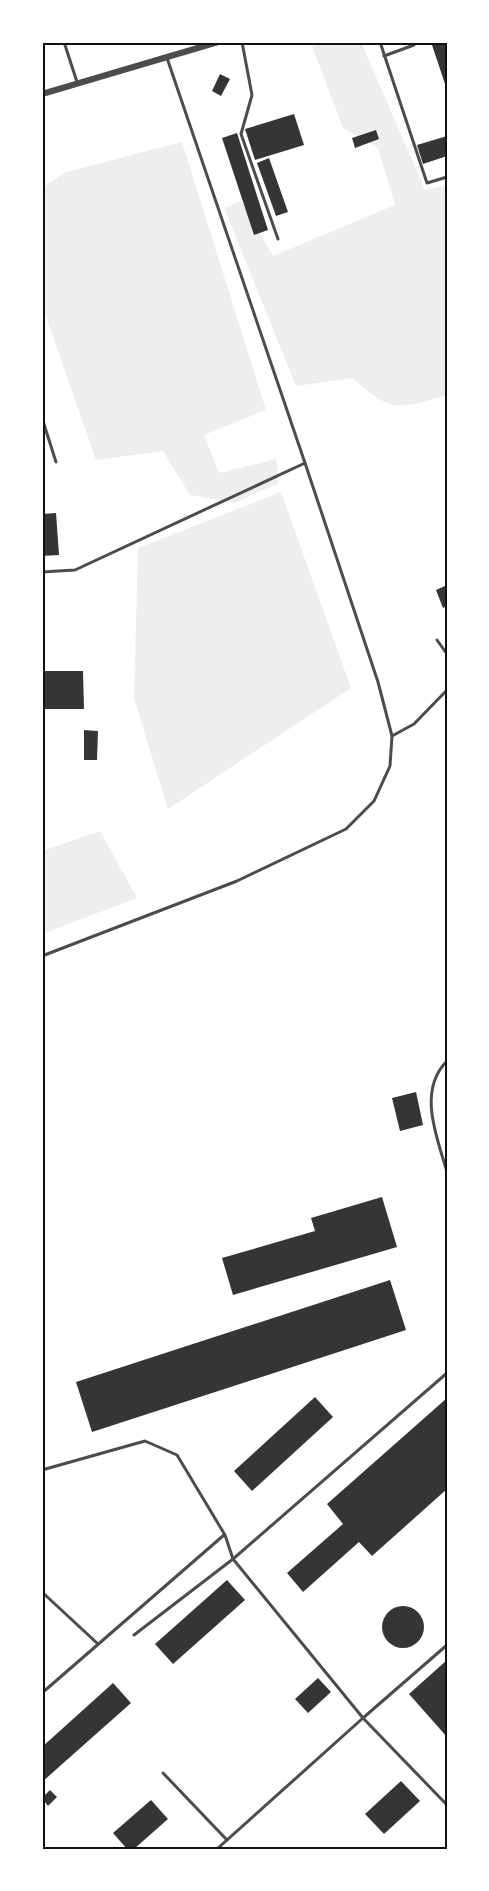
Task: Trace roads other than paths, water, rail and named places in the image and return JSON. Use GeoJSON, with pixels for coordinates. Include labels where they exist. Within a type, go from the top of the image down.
{"type":"FeatureCollection","features":[{"type":"Feature","properties":{"kind":"street"},"geometry":{"type":"LineString","coordinates":[[42,94],[218,42]]}},
{"type":"Feature","properties":{"kind":"lane"},"geometry":{"type":"LineString","coordinates":[[64,42],[77,82]]}},
{"type":"Feature","properties":{"kind":"lane"},"geometry":{"type":"LineString","coordinates":[[242,42],[252,95],[241,134],[278,239]]}},
{"type":"Feature","properties":{"kind":"lane"},"geometry":{"type":"LineString","coordinates":[[380,42],[427,183],[447,177]]}},
{"type":"Feature","properties":{"kind":"lane"},"geometry":{"type":"LineString","coordinates":[[384,56],[414,45],[413,42]]}},
{"type":"Feature","properties":{"kind":"lane"},"geometry":{"type":"LineString","coordinates":[[42,956],[237,881],[346,830],[374,801],[390,766],[392,736],[378,682],[167,58]]}},
{"type":"Feature","properties":{"kind":"lane"},"geometry":{"type":"LineString","coordinates":[[42,418],[56,462]]}},
{"type":"Feature","properties":{"kind":"lane"},"geometry":{"type":"LineString","coordinates":[[42,572],[75,570],[305,463]]}},
{"type":"Feature","properties":{"kind":"lane"},"geometry":{"type":"LineString","coordinates":[[437,640],[447,654]]}},
{"type":"Feature","properties":{"kind":"lane"},"geometry":{"type":"LineString","coordinates":[[392,736],[414,724],[447,690]]}},
{"type":"Feature","properties":{"kind":"lane"},"geometry":{"type":"LineString","coordinates":[[447,1061],[437,1071],[430,1110],[447,1172]]}},
{"type":"Feature","properties":{"kind":"lane"},"geometry":{"type":"LineString","coordinates":[[134,1635],[233,1559],[447,1373]]}},
{"type":"Feature","properties":{"kind":"lane"},"geometry":{"type":"LineString","coordinates":[[42,1470],[145,1441],[177,1455],[225,1535],[233,1559],[363,1718],[447,1805]]}},
{"type":"Feature","properties":{"kind":"lane"},"geometry":{"type":"LineString","coordinates":[[42,1693],[225,1535]]}},
{"type":"Feature","properties":{"kind":"lane"},"geometry":{"type":"LineString","coordinates":[[42,1592],[98,1644]]}},
{"type":"Feature","properties":{"kind":"lane"},"geometry":{"type":"LineString","coordinates":[[217,1849],[447,1645]]}},
{"type":"Feature","properties":{"kind":"lane"},"geometry":{"type":"LineString","coordinates":[[163,1773],[227,1840]]}}]}
